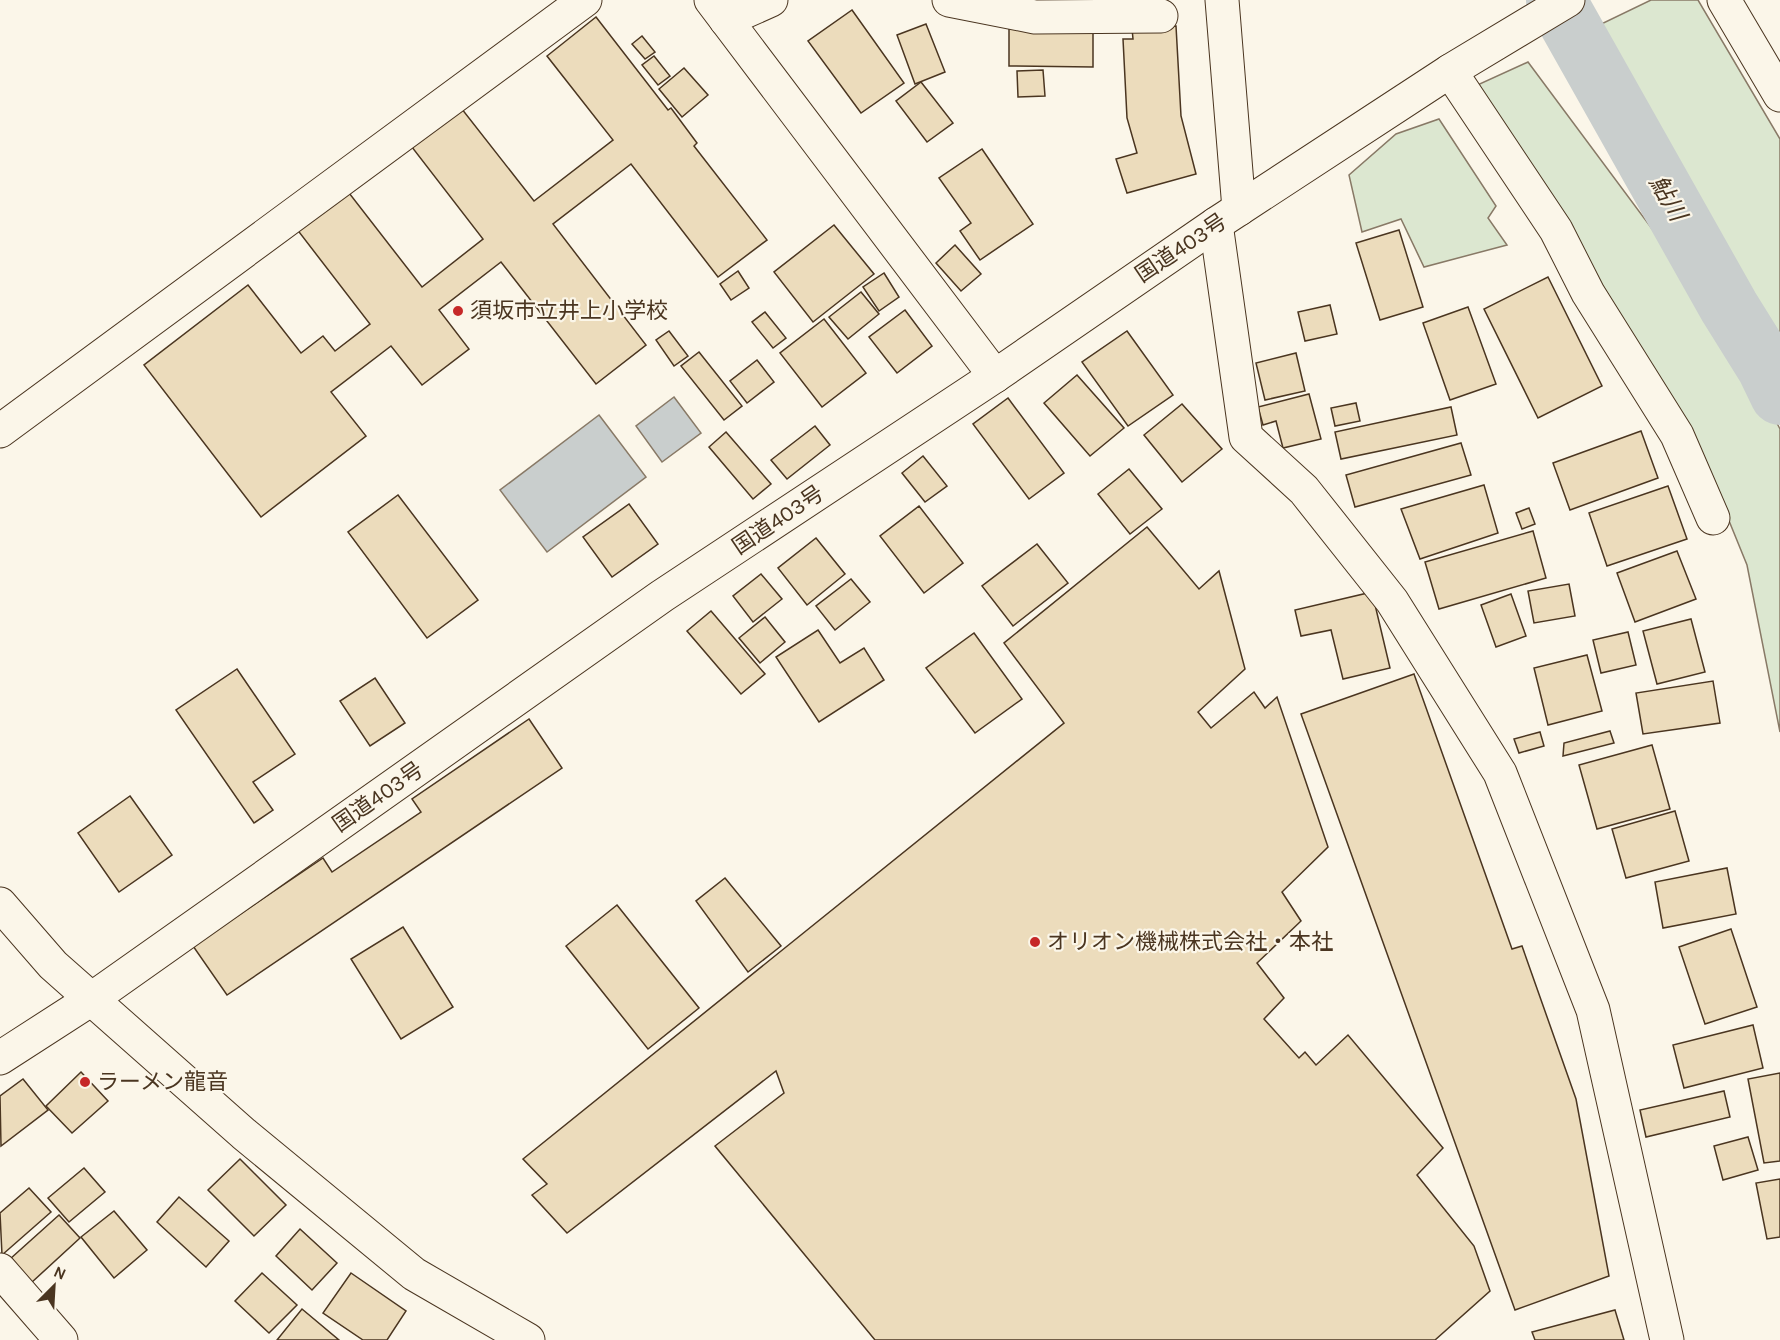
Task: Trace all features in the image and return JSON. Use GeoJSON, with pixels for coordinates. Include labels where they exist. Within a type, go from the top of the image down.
{"type":"FeatureCollection","features":[{"type":"Feature","properties":{"kind":"main road"},"geometry":{"type":"LineString","coordinates":[[0,431],[585,0]]}},
{"type":"Feature","properties":{"kind":"main road"},"geometry":{"type":"LineString","coordinates":[[771,0],[718,10],[995,376]]}},
{"type":"Feature","properties":{"kind":"main road"},"geometry":{"type":"LineString","coordinates":[[949,0],[1035,17],[1161,16]]}},
{"type":"Feature","properties":{"kind":"main road"},"geometry":{"type":"LineString","coordinates":[[1222,0],[1228,217],[1246,437],[1304,490],[1392,600],[1500,773],[1593,1010],[1667,1340]]}},
{"type":"Feature","properties":{"kind":"main road","name":"国道403号"},"geometry":{"type":"LineString","coordinates":[[0,1058],[93,998],[662,596],[995,376],[1228,217],[1459,66],[1568,0]]}},
{"type":"Feature","properties":{"kind":"main road"},"geometry":{"type":"LineString","coordinates":[[1724,0],[1780,95]]}},
{"type":"Feature","properties":{"kind":"main road"},"geometry":{"type":"LineString","coordinates":[[1459,66],[1556,230],[1588,292],[1677,435],[1713,518]]}},
{"type":"Feature","properties":{"kind":"main road"},"geometry":{"type":"LineString","coordinates":[[0,904],[53,965],[244,1134],[414,1274],[528,1340]]}},
{"type":"Feature","properties":{"kind":"main road"},"geometry":{"type":"LineString","coordinates":[[0,1270],[61,1340]]}},
{"type":"Feature","properties":{"kind":"green space"},"geometry":{"type":"Polygon","coordinates":[[[1651,0],[1698,0],[1780,139],[1780,358],[1566,41],[1651,0]]]}},
{"type":"Feature","properties":{"kind":"green space"},"geometry":{"type":"Polygon","coordinates":[[[1528,62],[1731,335],[1780,429],[1780,732],[1747,565],[1701,452],[1532,166],[1473,87],[1528,62]]]}},
{"type":"Feature","properties":{"kind":"green space"},"geometry":{"type":"Polygon","coordinates":[[[1439,119],[1496,206],[1488,218],[1507,245],[1424,267],[1401,219],[1362,232],[1349,175],[1396,134],[1439,119]]]}},
{"type":"Feature","properties":{"kind":"shaded area"},"geometry":{"type":"Polygon","coordinates":[[[674,397],[701,433],[662,462],[636,426],[674,397]]]}},
{"type":"Feature","properties":{"kind":"shaded area"},"geometry":{"type":"Polygon","coordinates":[[[599,415],[646,477],[547,552],[500,490],[599,415]]]}},
{"type":"Feature","properties":{"kind":"building"},"geometry":{"type":"Polygon","coordinates":[[[852,10],[904,83],[861,113],[808,41],[852,10]]]}},
{"type":"Feature","properties":{"kind":"building"},"geometry":{"type":"Polygon","coordinates":[[[596,17],[668,110],[671,108],[697,143],[694,146],[767,240],[718,277],[631,164],[553,224],[646,345],[596,384],[501,262],[439,310],[469,349],[422,385],[391,346],[331,392],[366,436],[261,517],[144,365],[248,285],[301,353],[323,336],[335,351],[370,324],[296,228],[346,189],[422,287],[483,239],[408,142],[458,104],[534,201],[613,140],[547,56],[596,17]]]}},
{"type":"Feature","properties":{"kind":"building"},"geometry":{"type":"Polygon","coordinates":[[[926,24],[945,72],[915,84],[897,35],[926,24]]]}},
{"type":"Feature","properties":{"kind":"building"},"geometry":{"type":"Polygon","coordinates":[[[1176,26],[1181,116],[1196,174],[1127,193],[1116,159],[1137,153],[1127,118],[1123,39],[1133,39],[1132,28],[1176,26]]]}},
{"type":"Feature","properties":{"kind":"building"},"geometry":{"type":"Polygon","coordinates":[[[1009,27],[1093,27],[1093,67],[1009,66],[1009,27]]]}},
{"type":"Feature","properties":{"kind":"building"},"geometry":{"type":"Polygon","coordinates":[[[642,36],[655,52],[645,59],[632,44],[642,36]]]}},
{"type":"Feature","properties":{"kind":"building"},"geometry":{"type":"Polygon","coordinates":[[[654,56],[670,76],[658,85],[642,65],[654,56]]]}},
{"type":"Feature","properties":{"kind":"building"},"geometry":{"type":"Polygon","coordinates":[[[684,68],[708,95],[682,117],[659,89],[684,68]]]}},
{"type":"Feature","properties":{"kind":"building"},"geometry":{"type":"Polygon","coordinates":[[[1043,70],[1045,96],[1018,97],[1017,71],[1043,70]]]}},
{"type":"Feature","properties":{"kind":"building"},"geometry":{"type":"Polygon","coordinates":[[[921,82],[953,123],[927,142],[896,101],[921,82]]]}},
{"type":"Feature","properties":{"kind":"building"},"geometry":{"type":"Polygon","coordinates":[[[982,149],[1033,224],[980,260],[960,231],[971,223],[939,178],[982,149]]]}},
{"type":"Feature","properties":{"kind":"building"},"geometry":{"type":"Polygon","coordinates":[[[834,225],[874,274],[813,322],[774,272],[834,225]]]}},
{"type":"Feature","properties":{"kind":"building"},"geometry":{"type":"Polygon","coordinates":[[[1399,230],[1423,307],[1380,320],[1356,243],[1399,230]]]}},
{"type":"Feature","properties":{"kind":"building"},"geometry":{"type":"Polygon","coordinates":[[[955,245],[981,274],[961,291],[936,263],[955,245]]]}},
{"type":"Feature","properties":{"kind":"building"},"geometry":{"type":"Polygon","coordinates":[[[738,271],[749,288],[731,300],[720,284],[738,271]]]}},
{"type":"Feature","properties":{"kind":"building"},"geometry":{"type":"Polygon","coordinates":[[[884,273],[899,297],[879,311],[863,287],[884,273]]]}},
{"type":"Feature","properties":{"kind":"building"},"geometry":{"type":"Polygon","coordinates":[[[1548,277],[1602,386],[1538,418],[1484,309],[1548,277]]]}},
{"type":"Feature","properties":{"kind":"building"},"geometry":{"type":"Polygon","coordinates":[[[861,292],[879,314],[848,339],[829,317],[861,292]]]}},
{"type":"Feature","properties":{"kind":"building"},"geometry":{"type":"Polygon","coordinates":[[[1330,305],[1337,334],[1305,341],[1298,312],[1330,305]]]}},
{"type":"Feature","properties":{"kind":"building"},"geometry":{"type":"Polygon","coordinates":[[[1468,307],[1496,384],[1450,400],[1423,323],[1468,307]]]}},
{"type":"Feature","properties":{"kind":"building"},"geometry":{"type":"Polygon","coordinates":[[[905,310],[932,346],[897,373],[869,337],[905,310]]]}},
{"type":"Feature","properties":{"kind":"building"},"geometry":{"type":"Polygon","coordinates":[[[765,312],[786,338],[773,348],[752,322],[765,312]]]}},
{"type":"Feature","properties":{"kind":"building"},"geometry":{"type":"Polygon","coordinates":[[[824,319],[866,373],[822,407],[780,353],[824,319]]]}},
{"type":"Feature","properties":{"kind":"building"},"geometry":{"type":"Polygon","coordinates":[[[669,331],[688,356],[674,366],[656,340],[669,331]]]}},
{"type":"Feature","properties":{"kind":"building"},"geometry":{"type":"Polygon","coordinates":[[[1127,331],[1173,395],[1128,426],[1082,362],[1127,331]]]}},
{"type":"Feature","properties":{"kind":"building"},"geometry":{"type":"Polygon","coordinates":[[[699,352],[742,406],[724,420],[681,366],[699,352]]]}},
{"type":"Feature","properties":{"kind":"building"},"geometry":{"type":"Polygon","coordinates":[[[1296,353],[1305,391],[1265,400],[1256,363],[1296,353]]]}},
{"type":"Feature","properties":{"kind":"building"},"geometry":{"type":"Polygon","coordinates":[[[757,360],[774,382],[747,403],[730,381],[757,360]]]}},
{"type":"Feature","properties":{"kind":"building"},"geometry":{"type":"Polygon","coordinates":[[[1077,375],[1124,428],[1090,456],[1044,403],[1077,375]]]}},
{"type":"Feature","properties":{"kind":"building"},"geometry":{"type":"Polygon","coordinates":[[[1309,394],[1321,439],[1283,448],[1276,421],[1263,425],[1258,407],[1309,394]]]}},
{"type":"Feature","properties":{"kind":"building"},"geometry":{"type":"Polygon","coordinates":[[[1008,398],[1064,473],[1029,499],[973,424],[1008,398]]]}},
{"type":"Feature","properties":{"kind":"building"},"geometry":{"type":"Polygon","coordinates":[[[1356,403],[1360,421],[1335,426],[1331,408],[1356,403]]]}},
{"type":"Feature","properties":{"kind":"building"},"geometry":{"type":"Polygon","coordinates":[[[1182,404],[1222,449],[1182,482],[1144,435],[1182,404]]]}},
{"type":"Feature","properties":{"kind":"building"},"geometry":{"type":"Polygon","coordinates":[[[1451,407],[1457,435],[1341,459],[1335,432],[1451,407]]]}},
{"type":"Feature","properties":{"kind":"building"},"geometry":{"type":"Polygon","coordinates":[[[815,426],[830,445],[787,479],[771,460],[815,426]]]}},
{"type":"Feature","properties":{"kind":"building"},"geometry":{"type":"Polygon","coordinates":[[[1641,431],[1658,478],[1570,510],[1553,463],[1641,431]]]}},
{"type":"Feature","properties":{"kind":"building"},"geometry":{"type":"Polygon","coordinates":[[[726,432],[771,484],[753,499],[709,447],[726,432]]]}},
{"type":"Feature","properties":{"kind":"building"},"geometry":{"type":"Polygon","coordinates":[[[1461,443],[1471,475],[1355,507],[1346,475],[1461,443]]]}},
{"type":"Feature","properties":{"kind":"building"},"geometry":{"type":"Polygon","coordinates":[[[923,456],[947,486],[925,502],[902,473],[923,456]]]}},
{"type":"Feature","properties":{"kind":"building"},"geometry":{"type":"Polygon","coordinates":[[[1129,469],[1162,509],[1130,534],[1098,494],[1129,469]]]}},
{"type":"Feature","properties":{"kind":"building"},"geometry":{"type":"Polygon","coordinates":[[[1484,485],[1498,533],[1420,559],[1401,509],[1484,485]]]}},
{"type":"Feature","properties":{"kind":"building"},"geometry":{"type":"Polygon","coordinates":[[[1668,486],[1687,539],[1607,566],[1589,513],[1668,486]]]}},
{"type":"Feature","properties":{"kind":"building"},"geometry":{"type":"Polygon","coordinates":[[[398,495],[478,600],[427,638],[348,532],[398,495]]]}},
{"type":"Feature","properties":{"kind":"building"},"geometry":{"type":"Polygon","coordinates":[[[629,504],[658,544],[612,577],[583,537],[629,504]]]}},
{"type":"Feature","properties":{"kind":"building"},"geometry":{"type":"Polygon","coordinates":[[[919,506],[963,563],[924,593],[880,536],[919,506]]]}},
{"type":"Feature","properties":{"kind":"building"},"geometry":{"type":"Polygon","coordinates":[[[1529,508],[1535,524],[1522,529],[1516,513],[1529,508]]]}},
{"type":"Feature","properties":{"kind":"building","name":"オリオン機械株式会社・本社"},"geometry":{"type":"Polygon","coordinates":[[[1147,527],[1199,589],[1219,571],[1245,669],[1198,712],[1211,728],[1254,692],[1265,708],[1277,697],[1328,847],[1282,892],[1301,921],[1257,963],[1284,998],[1264,1019],[1299,1058],[1305,1052],[1316,1065],[1348,1035],[1443,1148],[1417,1175],[1474,1246],[1490,1291],[1435,1340],[875,1340],[715,1146],[784,1093],[776,1071],[567,1233],[532,1195],[547,1184],[523,1159],[1064,723],[1004,643],[1147,527]]]}},
{"type":"Feature","properties":{"kind":"building"},"geometry":{"type":"Polygon","coordinates":[[[1533,531],[1546,578],[1439,609],[1425,562],[1533,531]]]}},
{"type":"Feature","properties":{"kind":"building"},"geometry":{"type":"Polygon","coordinates":[[[816,538],[845,574],[807,605],[778,568],[816,538]]]}},
{"type":"Feature","properties":{"kind":"building"},"geometry":{"type":"Polygon","coordinates":[[[1037,544],[1068,583],[1013,626],[982,586],[1037,544]]]}},
{"type":"Feature","properties":{"kind":"building"},"geometry":{"type":"Polygon","coordinates":[[[1677,551],[1696,599],[1635,622],[1617,573],[1677,551]]]}},
{"type":"Feature","properties":{"kind":"building"},"geometry":{"type":"Polygon","coordinates":[[[761,574],[782,599],[753,622],[733,596],[761,574]]]}},
{"type":"Feature","properties":{"kind":"building"},"geometry":{"type":"Polygon","coordinates":[[[851,579],[870,602],[835,630],[816,606],[851,579]]]}},
{"type":"Feature","properties":{"kind":"building"},"geometry":{"type":"Polygon","coordinates":[[[1569,584],[1575,616],[1534,623],[1528,591],[1569,584]]]}},
{"type":"Feature","properties":{"kind":"building"},"geometry":{"type":"Polygon","coordinates":[[[1372,592],[1390,668],[1343,679],[1331,630],[1301,636],[1295,610],[1372,592]]]}},
{"type":"Feature","properties":{"kind":"building"},"geometry":{"type":"Polygon","coordinates":[[[1511,594],[1526,636],[1496,647],[1481,605],[1511,594]]]}},
{"type":"Feature","properties":{"kind":"building"},"geometry":{"type":"Polygon","coordinates":[[[711,611],[765,674],[741,694],[687,631],[711,611]]]}},
{"type":"Feature","properties":{"kind":"building"},"geometry":{"type":"Polygon","coordinates":[[[765,617],[785,642],[760,663],[739,638],[765,617]]]}},
{"type":"Feature","properties":{"kind":"building"},"geometry":{"type":"Polygon","coordinates":[[[1691,619],[1705,672],[1657,684],[1643,631],[1691,619]]]}},
{"type":"Feature","properties":{"kind":"building"},"geometry":{"type":"Polygon","coordinates":[[[818,630],[840,663],[864,648],[884,680],[819,722],[776,657],[818,630]]]}},
{"type":"Feature","properties":{"kind":"building"},"geometry":{"type":"Polygon","coordinates":[[[1628,632],[1636,665],[1601,673],[1593,640],[1628,632]]]}},
{"type":"Feature","properties":{"kind":"building"},"geometry":{"type":"Polygon","coordinates":[[[974,633],[1022,699],[975,733],[926,668],[974,633]]]}},
{"type":"Feature","properties":{"kind":"building"},"geometry":{"type":"Polygon","coordinates":[[[1587,655],[1602,711],[1548,725],[1534,668],[1587,655]]]}},
{"type":"Feature","properties":{"kind":"building"},"geometry":{"type":"Polygon","coordinates":[[[237,669],[295,754],[253,782],[273,810],[254,823],[176,710],[237,669]]]}},
{"type":"Feature","properties":{"kind":"building"},"geometry":{"type":"Polygon","coordinates":[[[1414,674],[1512,949],[1522,946],[1576,1099],[1609,1276],[1515,1310],[1301,714],[1414,674]]]}},
{"type":"Feature","properties":{"kind":"building"},"geometry":{"type":"Polygon","coordinates":[[[375,678],[405,723],[370,746],[340,701],[375,678]]]}},
{"type":"Feature","properties":{"kind":"building"},"geometry":{"type":"Polygon","coordinates":[[[1713,681],[1720,723],[1643,734],[1636,693],[1713,681]]]}},
{"type":"Feature","properties":{"kind":"building"},"geometry":{"type":"Polygon","coordinates":[[[529,719],[562,768],[227,995],[193,946],[323,858],[332,872],[421,812],[412,799],[529,719]]]}},
{"type":"Feature","properties":{"kind":"building"},"geometry":{"type":"Polygon","coordinates":[[[1610,731],[1614,743],[1563,756],[1564,743],[1610,731]]]}},
{"type":"Feature","properties":{"kind":"building"},"geometry":{"type":"Polygon","coordinates":[[[1540,732],[1544,746],[1519,753],[1514,739],[1540,732]]]}},
{"type":"Feature","properties":{"kind":"building"},"geometry":{"type":"Polygon","coordinates":[[[1652,745],[1670,809],[1597,829],[1579,765],[1652,745]]]}},
{"type":"Feature","properties":{"kind":"building"},"geometry":{"type":"Polygon","coordinates":[[[130,796],[172,855],[119,892],[78,833],[130,796]]]}},
{"type":"Feature","properties":{"kind":"building"},"geometry":{"type":"Polygon","coordinates":[[[1675,811],[1689,861],[1626,878],[1612,829],[1675,811]]]}},
{"type":"Feature","properties":{"kind":"building"},"geometry":{"type":"Polygon","coordinates":[[[1727,868],[1736,914],[1663,928],[1655,882],[1727,868]]]}},
{"type":"Feature","properties":{"kind":"building"},"geometry":{"type":"Polygon","coordinates":[[[725,878],[781,946],[748,972],[696,901],[725,878]]]}},
{"type":"Feature","properties":{"kind":"building"},"geometry":{"type":"Polygon","coordinates":[[[617,905],[699,1008],[648,1049],[566,946],[617,905]]]}},
{"type":"Feature","properties":{"kind":"building"},"geometry":{"type":"Polygon","coordinates":[[[403,927],[453,1007],[401,1039],[351,959],[403,927]]]}},
{"type":"Feature","properties":{"kind":"building"},"geometry":{"type":"Polygon","coordinates":[[[1731,929],[1757,1007],[1705,1024],[1679,947],[1731,929]]]}},
{"type":"Feature","properties":{"kind":"building"},"geometry":{"type":"Polygon","coordinates":[[[1753,1025],[1763,1068],[1684,1088],[1673,1045],[1753,1025]]]}},
{"type":"Feature","properties":{"kind":"building"},"geometry":{"type":"Polygon","coordinates":[[[81,1072],[108,1101],[72,1133],[46,1106],[81,1072]]]}},
{"type":"Feature","properties":{"kind":"building"},"geometry":{"type":"Polygon","coordinates":[[[1780,1073],[1780,1161],[1764,1163],[1748,1079],[1780,1073]]]}},
{"type":"Feature","properties":{"kind":"building"},"geometry":{"type":"Polygon","coordinates":[[[23,1079],[48,1110],[1,1146],[0,1096],[23,1079]]]}},
{"type":"Feature","properties":{"kind":"building"},"geometry":{"type":"Polygon","coordinates":[[[1724,1091],[1730,1117],[1646,1137],[1640,1110],[1724,1091]]]}},
{"type":"Feature","properties":{"kind":"building"},"geometry":{"type":"Polygon","coordinates":[[[1748,1137],[1758,1170],[1723,1180],[1714,1146],[1748,1137]]]}},
{"type":"Feature","properties":{"kind":"building"},"geometry":{"type":"Polygon","coordinates":[[[240,1159],[286,1205],[254,1236],[208,1190],[240,1159]]]}},
{"type":"Feature","properties":{"kind":"building"},"geometry":{"type":"Polygon","coordinates":[[[84,1168],[105,1192],[69,1222],[48,1198],[84,1168]]]}},
{"type":"Feature","properties":{"kind":"building"},"geometry":{"type":"Polygon","coordinates":[[[1780,1179],[1780,1237],[1767,1239],[1756,1183],[1780,1179]]]}},
{"type":"Feature","properties":{"kind":"building"},"geometry":{"type":"Polygon","coordinates":[[[29,1188],[51,1212],[2,1255],[0,1213],[29,1188]]]}},
{"type":"Feature","properties":{"kind":"building"},"geometry":{"type":"Polygon","coordinates":[[[179,1197],[229,1241],[206,1267],[157,1222],[179,1197]]]}},
{"type":"Feature","properties":{"kind":"building"},"geometry":{"type":"Polygon","coordinates":[[[114,1211],[147,1250],[114,1278],[81,1237],[114,1211]]]}},
{"type":"Feature","properties":{"kind":"building"},"geometry":{"type":"Polygon","coordinates":[[[59,1215],[80,1238],[31,1283],[10,1259],[59,1215]]]}},
{"type":"Feature","properties":{"kind":"building"},"geometry":{"type":"Polygon","coordinates":[[[300,1229],[337,1263],[312,1290],[276,1256],[300,1229]]]}},
{"type":"Feature","properties":{"kind":"building"},"geometry":{"type":"Polygon","coordinates":[[[262,1273],[297,1305],[269,1333],[235,1301],[262,1273]]]}},
{"type":"Feature","properties":{"kind":"building"},"geometry":{"type":"Polygon","coordinates":[[[351,1273],[406,1311],[387,1340],[363,1340],[323,1313],[351,1273]]]}},
{"type":"Feature","properties":{"kind":"building"},"geometry":{"type":"Polygon","coordinates":[[[302,1309],[339,1340],[277,1340],[302,1309]]]}},
{"type":"Feature","properties":{"kind":"building"},"geometry":{"type":"Polygon","coordinates":[[[1615,1310],[1624,1340],[1535,1340],[1532,1332],[1615,1310]]]}},
{"type":"Feature","properties":{"kind":"waterway","name":"鮎川"},"geometry":{"type":"LineString","coordinates":[[1556,0],[1729,307],[1767,368],[1780,395]]}},
{"type":"Feature","properties":{"kind":"place","name":"須坂市立井上小学校"},"geometry":{"type":"Point","coordinates":[458,311]}},
{"type":"Feature","properties":{"kind":"place","name":"オリオン機械株式会社・本社"},"geometry":{"type":"Point","coordinates":[1035,942]}},
{"type":"Feature","properties":{"kind":"place","name":"ラーメン龍音"},"geometry":{"type":"Point","coordinates":[85,1082]}}]}
